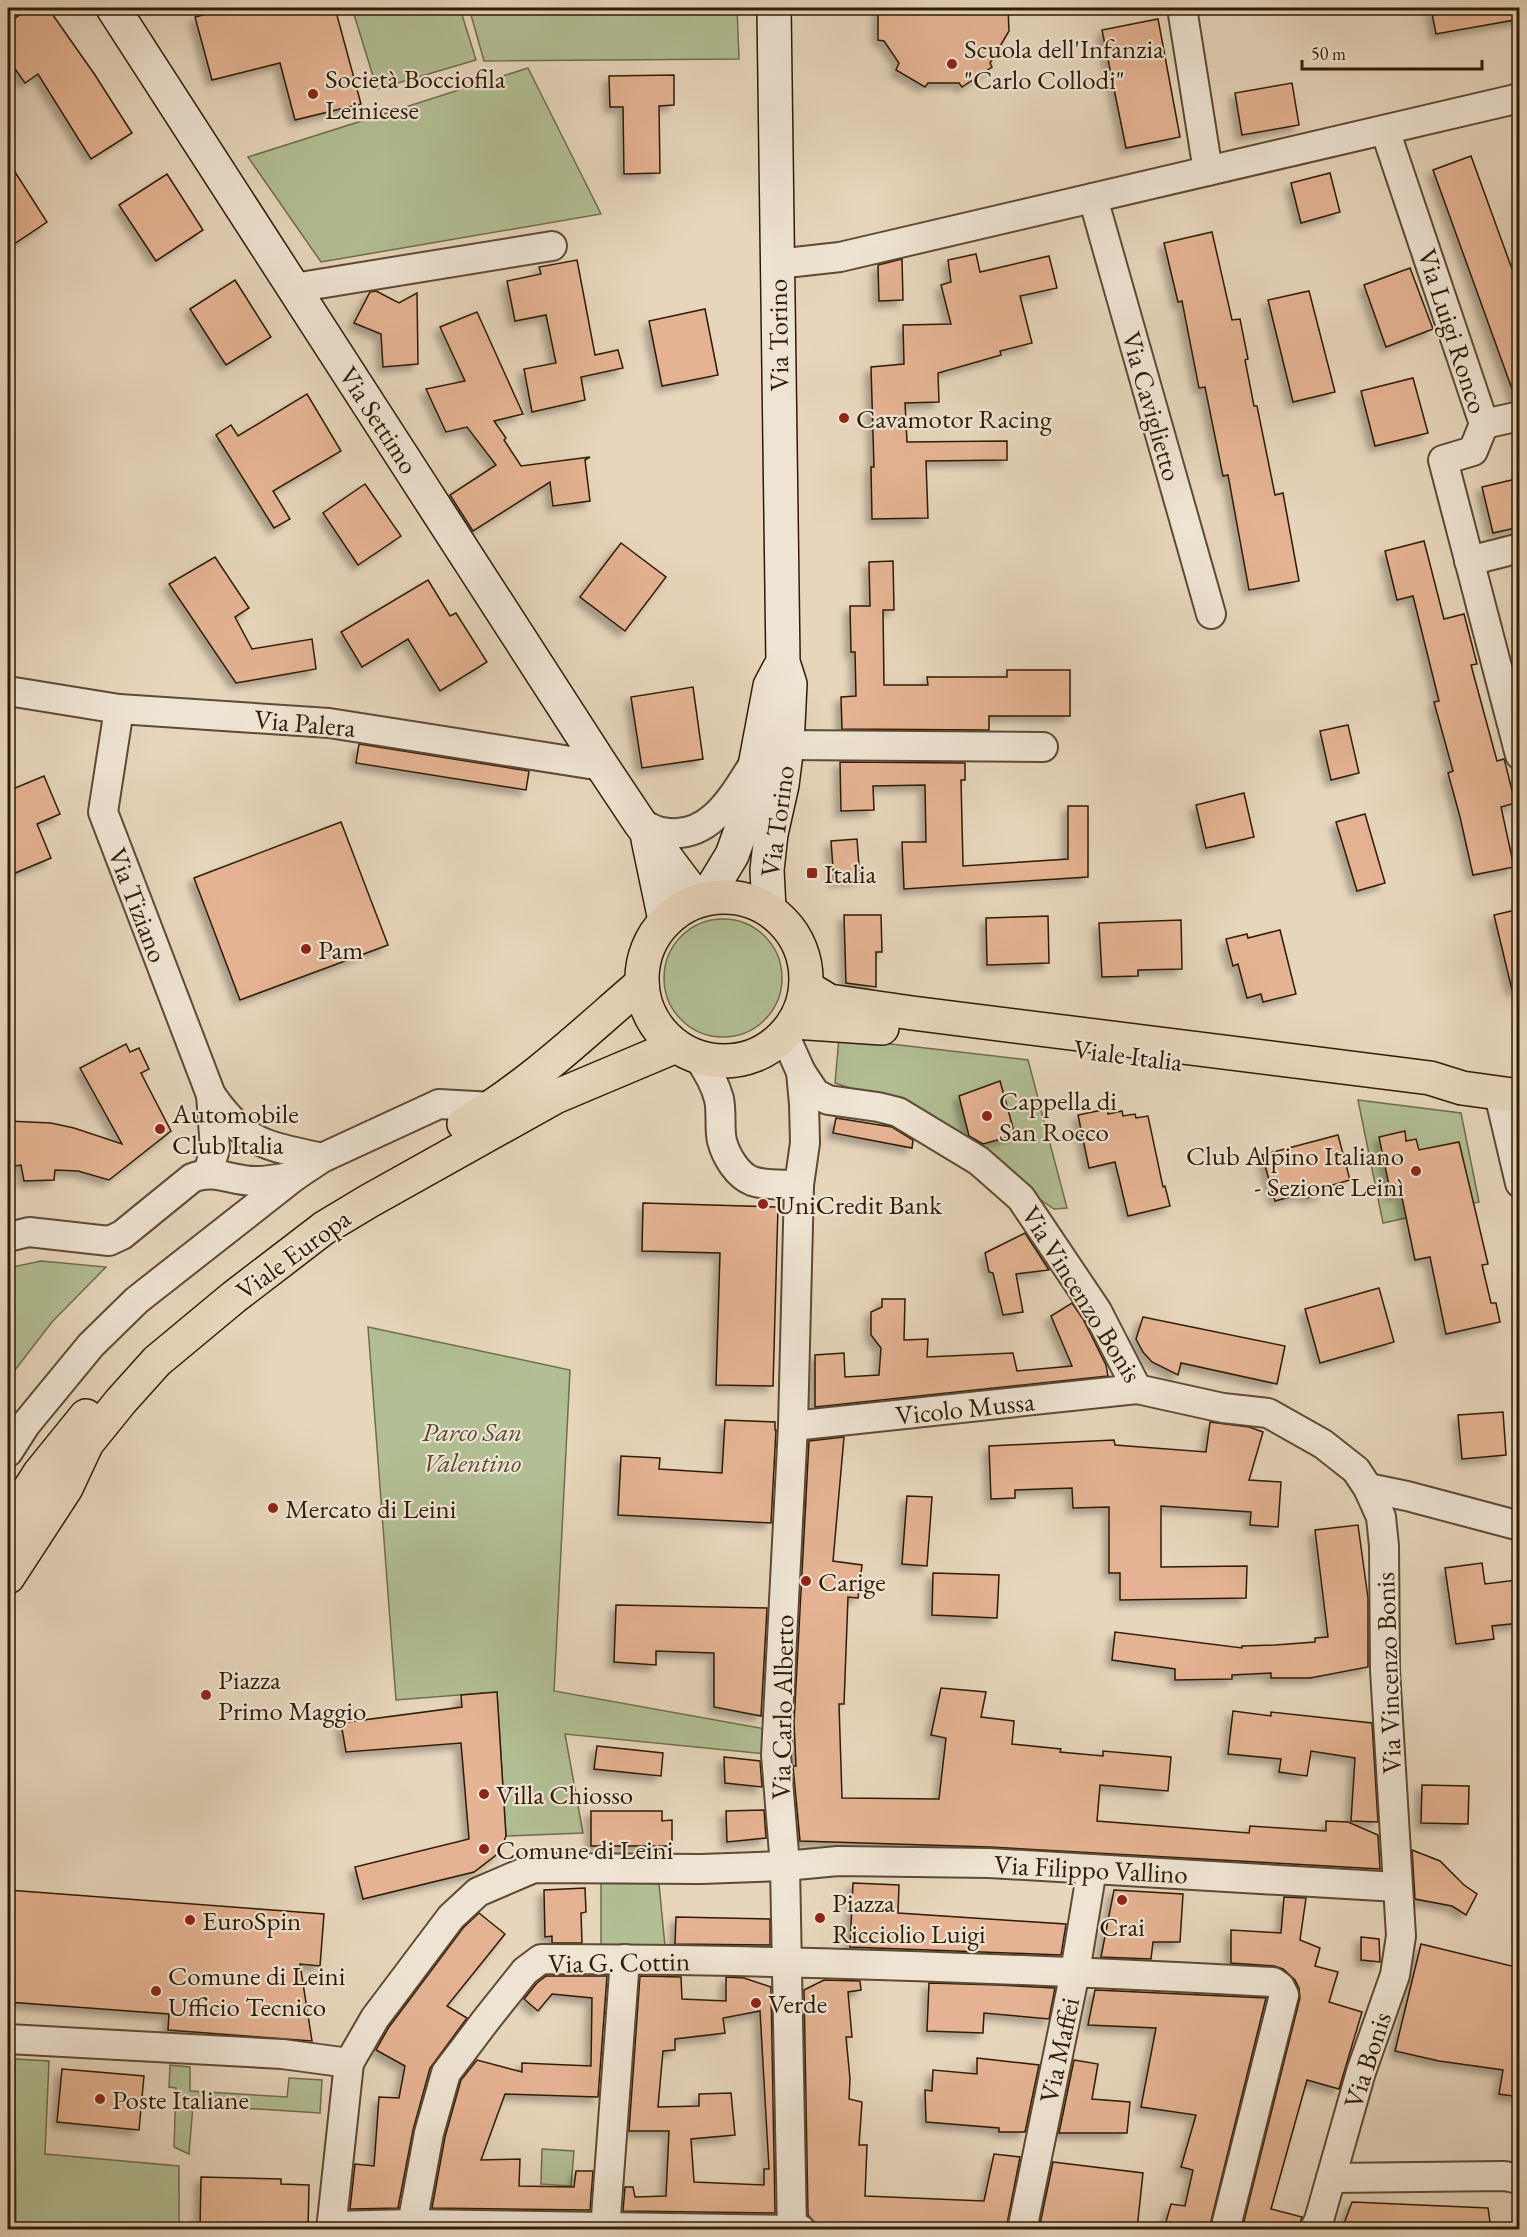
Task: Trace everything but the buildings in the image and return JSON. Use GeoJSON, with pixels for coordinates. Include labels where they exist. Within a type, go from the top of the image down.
{"type":"FeatureCollection","features":[{"type":"Feature","properties":{"kind":"main road","name":"Via Settimo"},"geometry":{"type":"LineString","coordinates":[[113,8],[602,766],[644,827],[702,899]]}},
{"type":"Feature","properties":{"kind":"main road","name":"Via Torino"},"geometry":{"type":"LineString","coordinates":[[769,909],[767,870],[787,745],[790,684],[783,662],[774,8]]}},
{"type":"Feature","properties":{"kind":"main road","name":"Via Torino"},"geometry":{"type":"LineString","coordinates":[[702,899],[732,855],[745,819],[770,686],[783,662]]}},
{"type":"Feature","properties":{"kind":"main road","name":"Via Settimo"},"geometry":{"type":"LineString","coordinates":[[644,827],[665,920]]}},
{"type":"Feature","properties":{"kind":"main road"},"geometry":{"type":"LineString","coordinates":[[714,896],[743,898],[769,909],[784,922],[796,939],[805,962],[806,987],[802,1006],[789,1028],[773,1045],[745,1058],[729,1061],[687,1052],[658,1029],[646,1008],[641,984],[643,961],[651,939],[665,920],[702,899],[714,896]]}},
{"type":"Feature","properties":{"kind":"main road","name":"Viale Europa"},"geometry":{"type":"LineString","coordinates":[[8,1523],[39,1474],[97,1402],[147,1347],[193,1305],[319,1211],[493,1107],[538,1072],[641,984]]}},
{"type":"Feature","properties":{"kind":"main road","name":"Viale Italia"},"geometry":{"type":"LineString","coordinates":[[806,987],[829,1001],[1430,1078],[1462,1088],[1509,1095]]}},
{"type":"Feature","properties":{"kind":"main road","name":"Viale Italia"},"geometry":{"type":"LineString","coordinates":[[789,1028],[910,1030],[1430,1091],[1462,1088]]}},
{"type":"Feature","properties":{"kind":"main road","name":"Viale Europa"},"geometry":{"type":"LineString","coordinates":[[8,1576],[66,1488],[87,1443],[120,1401],[157,1361],[234,1297],[324,1228],[555,1097],[612,1071],[687,1052]]}},
{"type":"Feature","properties":{"kind":"street"},"geometry":{"type":"LineString","coordinates":[[1182,8],[1208,171]]}},
{"type":"Feature","properties":{"kind":"street"},"geometry":{"type":"LineString","coordinates":[[777,264],[840,257],[1520,98]]}},
{"type":"Feature","properties":{"kind":"street","name":"Via Luigi Ronco"},"geometry":{"type":"LineString","coordinates":[[1385,130],[1484,423],[1473,452],[1443,460],[1520,755]]}},
{"type":"Feature","properties":{"kind":"street","name":"Via Caviglietto"},"geometry":{"type":"LineString","coordinates":[[1093,198],[1211,614]]}},
{"type":"Feature","properties":{"kind":"street"},"geometry":{"type":"LineString","coordinates":[[294,288],[552,246]]}},
{"type":"Feature","properties":{"kind":"street"},"geometry":{"type":"LineString","coordinates":[[1484,423],[1520,416]]}},
{"type":"Feature","properties":{"kind":"street"},"geometry":{"type":"LineString","coordinates":[[1469,561],[1520,548]]}},
{"type":"Feature","properties":{"kind":"street","name":"Via Palera"},"geometry":{"type":"LineString","coordinates":[[8,691],[119,709],[329,723],[602,766]]}},
{"type":"Feature","properties":{"kind":"street","name":"Via Tiziano"},"geometry":{"type":"LineString","coordinates":[[119,709],[103,812],[211,1095],[226,1117],[259,1142],[322,1158]]}},
{"type":"Feature","properties":{"kind":"street"},"geometry":{"type":"LineString","coordinates":[[787,745],[1043,747]]}},
{"type":"Feature","properties":{"kind":"street"},"geometry":{"type":"LineString","coordinates":[[644,827],[676,833],[690,831],[707,823],[722,812],[758,758]]}},
{"type":"Feature","properties":{"kind":"street","name":"Via Carlo Alberto"},"geometry":{"type":"LineString","coordinates":[[789,1028],[801,1072],[805,1143],[799,1185],[793,1426],[776,1731],[785,1866],[792,2229]]}},
{"type":"Feature","properties":{"kind":"street"},"geometry":{"type":"LineString","coordinates":[[687,1052],[710,1075],[722,1117],[721,1139],[735,1167],[749,1179],[762,1183],[799,1185]]}},
{"type":"Feature","properties":{"kind":"street","name":"Via Vincenzo Bonis"},"geometry":{"type":"LineString","coordinates":[[801,1072],[815,1093],[828,1100],[898,1112],[979,1161],[1022,1198],[1097,1311],[1137,1389],[1223,1408],[1268,1413],[1323,1444],[1356,1470],[1368,1488],[1381,1517],[1384,1546],[1384,1670],[1397,1887]]}},
{"type":"Feature","properties":{"kind":"street","name":"Via Tiziano"},"geometry":{"type":"LineString","coordinates":[[208,1173],[215,1149],[211,1095]]}},
{"type":"Feature","properties":{"kind":"street"},"geometry":{"type":"LineString","coordinates":[[1509,1095],[1520,1183]]}},
{"type":"Feature","properties":{"kind":"street"},"geometry":{"type":"LineString","coordinates":[[8,1452],[26,1424],[91,1345],[137,1300],[295,1176],[322,1158],[439,1104],[493,1107]]}},
{"type":"Feature","properties":{"kind":"street"},"geometry":{"type":"LineString","coordinates":[[8,1237],[28,1232],[109,1241],[122,1235],[192,1179],[208,1173],[240,1180],[258,1181],[295,1176]]}},
{"type":"Feature","properties":{"kind":"street","name":"Vicolo Mussa"},"geometry":{"type":"LineString","coordinates":[[793,1426],[1137,1389]]}},
{"type":"Feature","properties":{"kind":"street"},"geometry":{"type":"LineString","coordinates":[[1368,1488],[1520,1526]]}},
{"type":"Feature","properties":{"kind":"street","name":"Via Filippo Vallino"},"geometry":{"type":"LineString","coordinates":[[349,2063],[375,2018],[451,1917],[478,1892],[534,1868],[701,1869],[785,1866],[838,1861],[989,1863],[1397,1887]]}},
{"type":"Feature","properties":{"kind":"street","name":"Via Maffei"},"geometry":{"type":"LineString","coordinates":[[1022,2229],[1075,1972],[1092,1869]]}},
{"type":"Feature","properties":{"kind":"street","name":"Via Bonis"},"geometry":{"type":"LineString","coordinates":[[1314,2229],[1319,2220],[1359,2082],[1400,1957],[1401,1936],[1397,1887]]}},
{"type":"Feature","properties":{"kind":"street","name":"Via G. Cottin"},"geometry":{"type":"LineString","coordinates":[[412,2227],[429,2133],[446,2073],[486,2020],[525,1971],[541,1959],[625,1959],[830,1963],[1274,1982],[1284,1995],[1225,2229]]}},
{"type":"Feature","properties":{"kind":"street"},"geometry":{"type":"LineString","coordinates":[[605,2228],[625,1959]]}},
{"type":"Feature","properties":{"kind":"street"},"geometry":{"type":"LineString","coordinates":[[8,2038],[282,2054],[349,2063],[331,2228],[801,2229]]}},
{"type":"Feature","properties":{"kind":"street"},"geometry":{"type":"LineString","coordinates":[[1331,2178],[1481,2176],[1520,2179]]}},
{"type":"Feature","properties":{"kind":"green space"},"geometry":{"type":"Polygon","coordinates":[[[352,8],[460,8],[476,60],[377,89],[352,8]]]}},
{"type":"Feature","properties":{"kind":"green space"},"geometry":{"type":"Polygon","coordinates":[[[469,8],[737,8],[739,59],[484,61],[469,8]]]}},
{"type":"Feature","properties":{"kind":"green space"},"geometry":{"type":"Polygon","coordinates":[[[528,68],[601,214],[321,262],[248,157],[528,68]]]}},
{"type":"Feature","properties":{"kind":"green space"},"geometry":{"type":"Polygon","coordinates":[[[723,919],[746,923],[765,936],[778,955],[782,978],[778,1001],[765,1020],[746,1033],[723,1037],[700,1033],[681,1020],[668,1001],[664,978],[668,955],[681,936],[700,923],[723,919]]]}},
{"type":"Feature","properties":{"kind":"green space"},"geometry":{"type":"Polygon","coordinates":[[[839,1038],[1028,1060],[1067,1208],[1054,1209],[990,1165],[934,1117],[835,1083],[839,1038]]]}},
{"type":"Feature","properties":{"kind":"green space"},"geometry":{"type":"Polygon","coordinates":[[[1358,1100],[1461,1113],[1479,1202],[1383,1223],[1358,1100]]]}},
{"type":"Feature","properties":{"kind":"green space"},"geometry":{"type":"Polygon","coordinates":[[[41,1261],[106,1267],[52,1322],[8,1379],[8,1268],[41,1261]]]}},
{"type":"Feature","properties":{"kind":"green space","name":"Parco San Valentino"},"geometry":{"type":"Polygon","coordinates":[[[368,1327],[570,1370],[554,1691],[776,1731],[776,1755],[565,1734],[583,1833],[506,1836],[497,1692],[396,1700],[368,1327]]]}},
{"type":"Feature","properties":{"kind":"green space"},"geometry":{"type":"Polygon","coordinates":[[[601,1882],[659,1884],[665,1946],[601,1945],[601,1882]]]}},
{"type":"Feature","properties":{"kind":"green space"},"geometry":{"type":"Polygon","coordinates":[[[15,2059],[49,2061],[45,2154],[179,2166],[179,2229],[16,2229],[15,2059]]]}},
{"type":"Feature","properties":{"kind":"green space"},"geometry":{"type":"Polygon","coordinates":[[[170,2065],[190,2067],[190,2091],[287,2097],[289,2078],[322,2080],[320,2113],[193,2105],[189,2154],[174,2147],[176,2088],[169,2087],[170,2065]]]}},
{"type":"Feature","properties":{"kind":"green space"},"geometry":{"type":"Polygon","coordinates":[[[542,2149],[574,2151],[571,2186],[541,2184],[542,2149]]]}},
{"type":"Feature","properties":{"kind":"place","name":"Scuola dell'Infanzia \"Carlo Collodi\""},"geometry":{"type":"Point","coordinates":[952,64]}},
{"type":"Feature","properties":{"kind":"place","name":"Società Bocciofila Leinicese"},"geometry":{"type":"Point","coordinates":[313,94]}},
{"type":"Feature","properties":{"kind":"place","name":"Cavamotor Racing"},"geometry":{"type":"Point","coordinates":[844,418]}},
{"type":"Feature","properties":{"kind":"place","name":"Italia"},"geometry":{"type":"Point","coordinates":[812,873]}},
{"type":"Feature","properties":{"kind":"place","name":"Pam"},"geometry":{"type":"Point","coordinates":[306,949]}},
{"type":"Feature","properties":{"kind":"place","name":"Cappella di San Rocco"},"geometry":{"type":"Point","coordinates":[987,1116]}},
{"type":"Feature","properties":{"kind":"place","name":"Automobile Club Italia"},"geometry":{"type":"Point","coordinates":[160,1129]}},
{"type":"Feature","properties":{"kind":"place","name":"Club Alpino Italiano - Sezione Leinì"},"geometry":{"type":"Point","coordinates":[1416,1171]}},
{"type":"Feature","properties":{"kind":"place","name":"UniCredit Bank"},"geometry":{"type":"Point","coordinates":[763,1204]}},
{"type":"Feature","properties":{"kind":"place","name":"Mercato di Leini"},"geometry":{"type":"Point","coordinates":[273,1508]}},
{"type":"Feature","properties":{"kind":"place","name":"Carige"},"geometry":{"type":"Point","coordinates":[806,1581]}},
{"type":"Feature","properties":{"kind":"place","name":"Piazza Primo Maggio"},"geometry":{"type":"Point","coordinates":[206,1695]}},
{"type":"Feature","properties":{"kind":"place","name":"Villa Chiosso"},"geometry":{"type":"Point","coordinates":[484,1794]}},
{"type":"Feature","properties":{"kind":"place","name":"Comune di Leini"},"geometry":{"type":"Point","coordinates":[484,1849]}},
{"type":"Feature","properties":{"kind":"place","name":"Crai"},"geometry":{"type":"Point","coordinates":[1122,1900]}},
{"type":"Feature","properties":{"kind":"place","name":"Piazza Ricciolio Luigi"},"geometry":{"type":"Point","coordinates":[820,1918]}},
{"type":"Feature","properties":{"kind":"place","name":"EuroSpin"},"geometry":{"type":"Point","coordinates":[190,1920]}},
{"type":"Feature","properties":{"kind":"place","name":"Comune di Leini Ufficio Tecnico"},"geometry":{"type":"Point","coordinates":[156,1991]}},
{"type":"Feature","properties":{"kind":"place","name":"Verde"},"geometry":{"type":"Point","coordinates":[756,2003]}},
{"type":"Feature","properties":{"kind":"place","name":"Poste Italiane"},"geometry":{"type":"Point","coordinates":[100,2099]}}]}
